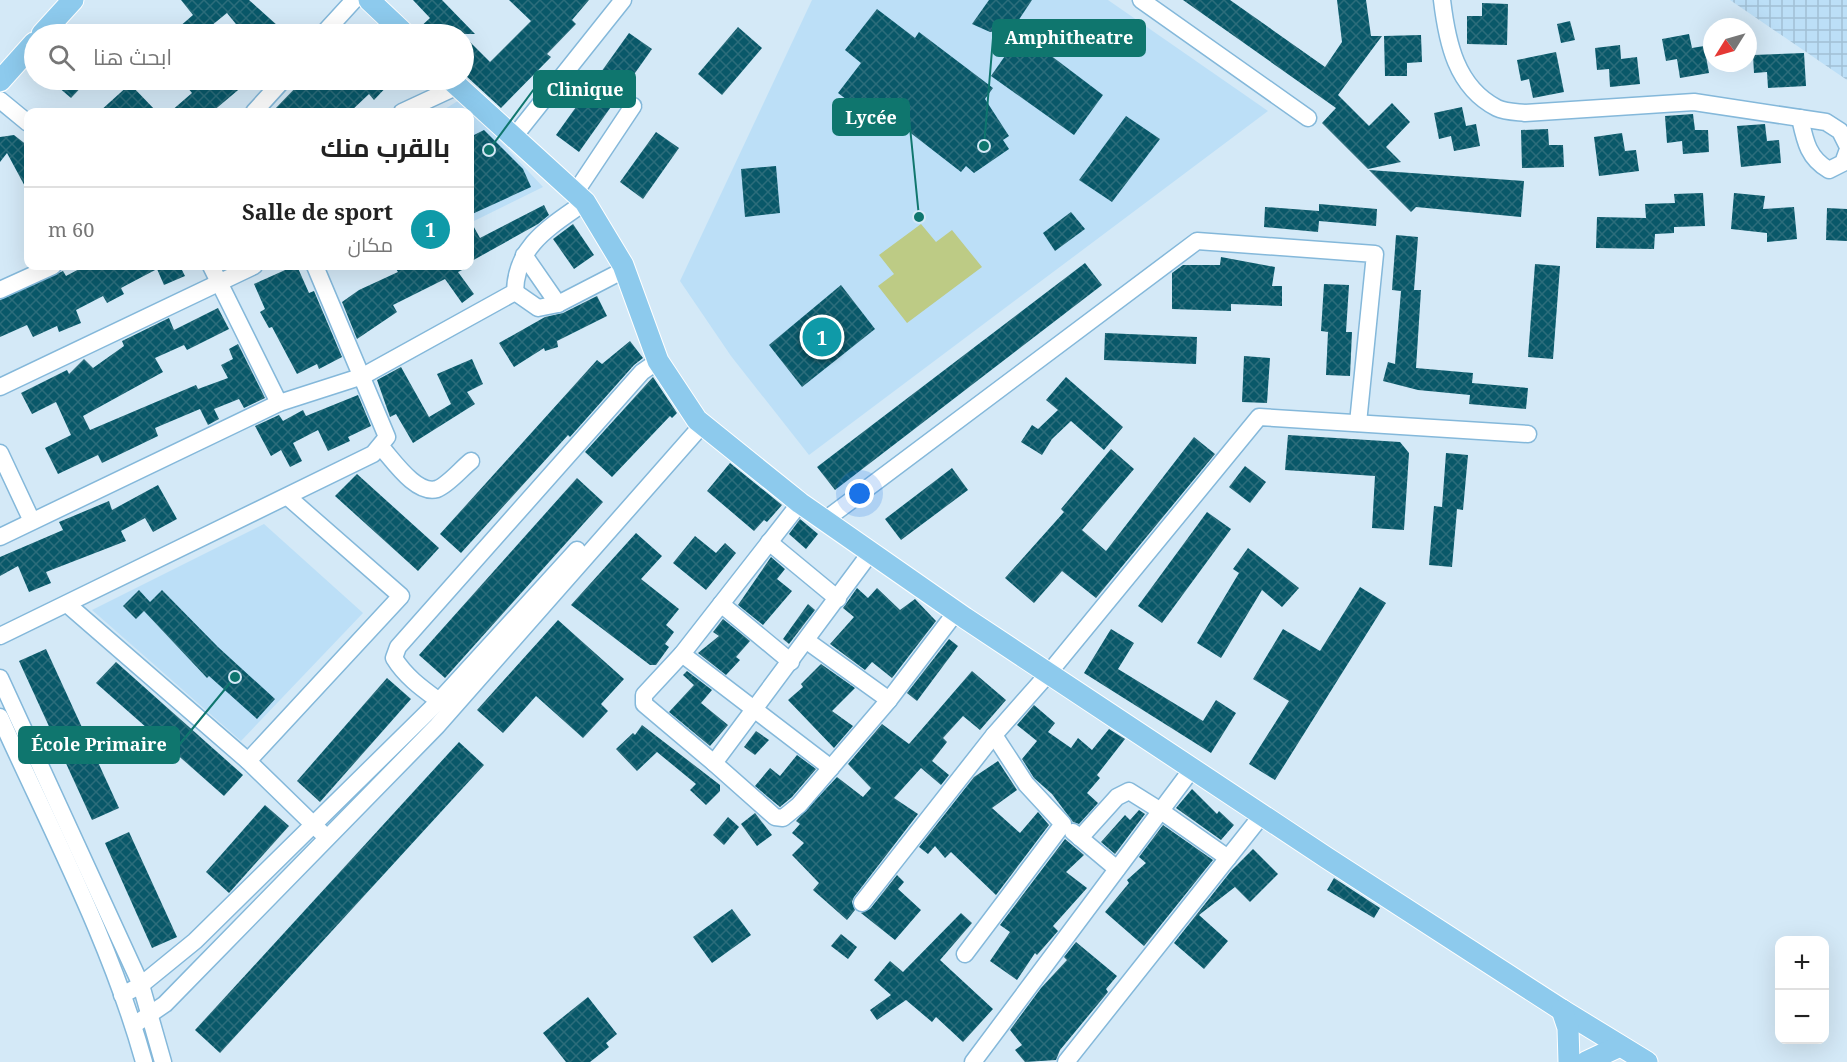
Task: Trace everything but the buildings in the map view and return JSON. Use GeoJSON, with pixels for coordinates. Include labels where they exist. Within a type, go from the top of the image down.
{"type":"FeatureCollection","features":[{"type":"Feature","properties":{"kind":"main road"},"geometry":{"type":"LineString","coordinates":[[51,24],[73,0]]}},
{"type":"Feature","properties":{"kind":"main road"},"geometry":{"type":"LineString","coordinates":[[369,0],[394,24]]}},
{"type":"Feature","properties":{"kind":"main road"},"geometry":{"type":"LineString","coordinates":[[0,81],[24,54]]}},
{"type":"Feature","properties":{"kind":"main road"},"geometry":{"type":"LineString","coordinates":[[462,90],[580,198],[624,270],[658,361],[700,422],[800,503],[956,612],[1562,1010],[1621,1052],[1647,1062]]}},
{"type":"Feature","properties":{"kind":"main road"},"geometry":{"type":"LineString","coordinates":[[1562,1010],[1568,1028],[1569,1062]]}},
{"type":"Feature","properties":{"kind":"main road"},"geometry":{"type":"LineString","coordinates":[[1586,1062],[1621,1052]]}},
{"type":"Feature","properties":{"kind":"street"},"geometry":{"type":"LineString","coordinates":[[332,24],[354,0]]}},
{"type":"Feature","properties":{"kind":"street"},"geometry":{"type":"LineString","coordinates":[[513,138],[623,0]]}},
{"type":"Feature","properties":{"kind":"street"},"geometry":{"type":"LineString","coordinates":[[1141,0],[1308,118]]}},
{"type":"Feature","properties":{"kind":"street"},"geometry":{"type":"LineString","coordinates":[[1442,0],[1446,33],[1455,65],[1481,96],[1498,109],[1525,113],[1694,102],[1760,110],[1826,122],[1840,131],[1847,145]]}},
{"type":"Feature","properties":{"kind":"street"},"geometry":{"type":"LineString","coordinates":[[258,108],[274,90]]}},
{"type":"Feature","properties":{"kind":"street"},"geometry":{"type":"LineString","coordinates":[[409,108],[441,90]]}},
{"type":"Feature","properties":{"kind":"street"},"geometry":{"type":"LineString","coordinates":[[0,100],[24,120]]}},
{"type":"Feature","properties":{"kind":"street"},"geometry":{"type":"LineString","coordinates":[[515,292],[515,276],[532,242],[580,198],[633,106]]}},
{"type":"Feature","properties":{"kind":"street"},"geometry":{"type":"LineString","coordinates":[[1800,118],[1804,141],[1816,163],[1829,170],[1843,163],[1847,152]]}},
{"type":"Feature","properties":{"kind":"street"},"geometry":{"type":"LineString","coordinates":[[825,520],[1197,241],[1375,254],[1358,423]]}},
{"type":"Feature","properties":{"kind":"street"},"geometry":{"type":"LineString","coordinates":[[524,255],[558,304]]}},
{"type":"Feature","properties":{"kind":"street"},"geometry":{"type":"LineString","coordinates":[[0,290],[44,270]]}},
{"type":"Feature","properties":{"kind":"street"},"geometry":{"type":"LineString","coordinates":[[0,387],[215,273],[232,270]]}},
{"type":"Feature","properties":{"kind":"street"},"geometry":{"type":"LineString","coordinates":[[0,636],[288,497],[373,454],[381,447],[387,437],[317,270]]}},
{"type":"Feature","properties":{"kind":"street"},"geometry":{"type":"LineString","coordinates":[[515,292],[538,308],[558,304],[624,270]]}},
{"type":"Feature","properties":{"kind":"street"},"geometry":{"type":"LineString","coordinates":[[215,273],[279,403]]}},
{"type":"Feature","properties":{"kind":"street"},"geometry":{"type":"LineString","coordinates":[[0,537],[32,519],[279,403],[363,376],[515,292]]}},
{"type":"Feature","properties":{"kind":"street"},"geometry":{"type":"LineString","coordinates":[[445,705],[422,690],[401,669],[394,658],[398,647],[642,372],[658,361]]}},
{"type":"Feature","properties":{"kind":"street"},"geometry":{"type":"LineString","coordinates":[[862,903],[994,735],[1048,674],[1259,417],[1528,434]]}},
{"type":"Feature","properties":{"kind":"street"},"geometry":{"type":"LineString","coordinates":[[122,995],[141,985],[195,941],[313,824],[445,705],[700,422]]}},
{"type":"Feature","properties":{"kind":"street"},"geometry":{"type":"LineString","coordinates":[[381,447],[415,483],[426,489],[437,489],[471,461]]}},
{"type":"Feature","properties":{"kind":"street"},"geometry":{"type":"LineString","coordinates":[[0,453],[32,519]]}},
{"type":"Feature","properties":{"kind":"street"},"geometry":{"type":"LineString","coordinates":[[248,761],[400,596],[288,497]]}},
{"type":"Feature","properties":{"kind":"street"},"geometry":{"type":"LineString","coordinates":[[800,503],[682,654],[644,695],[643,700],[775,817],[783,818],[792,812],[831,768],[889,700],[956,612]]}},
{"type":"Feature","properties":{"kind":"street"},"geometry":{"type":"LineString","coordinates":[[769,542],[838,599]]}},
{"type":"Feature","properties":{"kind":"street"},"geometry":{"type":"LineString","coordinates":[[714,763],[871,552]]}},
{"type":"Feature","properties":{"kind":"street"},"geometry":{"type":"LineString","coordinates":[[67,604],[248,761],[328,839]]}},
{"type":"Feature","properties":{"kind":"street"},"geometry":{"type":"LineString","coordinates":[[721,604],[791,662]]}},
{"type":"Feature","properties":{"kind":"street"},"geometry":{"type":"LineString","coordinates":[[807,641],[889,700]]}},
{"type":"Feature","properties":{"kind":"street"},"geometry":{"type":"LineString","coordinates":[[682,654],[831,768]]}},
{"type":"Feature","properties":{"kind":"street"},"geometry":{"type":"LineString","coordinates":[[0,678],[141,985],[152,1015],[163,1062]]}},
{"type":"Feature","properties":{"kind":"street"},"geometry":{"type":"LineString","coordinates":[[134,1025],[152,1015],[328,839],[437,726],[445,705]]}},
{"type":"Feature","properties":{"kind":"street"},"geometry":{"type":"LineString","coordinates":[[0,717],[83,900],[134,1025],[144,1062]]}},
{"type":"Feature","properties":{"kind":"street"},"geometry":{"type":"LineString","coordinates":[[994,735],[1026,784],[1063,824],[1117,869]]}},
{"type":"Feature","properties":{"kind":"street"},"geometry":{"type":"LineString","coordinates":[[973,1062],[1192,769]]}},
{"type":"Feature","properties":{"kind":"street"},"geometry":{"type":"LineString","coordinates":[[1080,838],[1128,791],[1228,858]]}},
{"type":"Feature","properties":{"kind":"street"},"geometry":{"type":"LineString","coordinates":[[1066,1062],[1262,815]]}},
{"type":"Feature","properties":{"kind":"street"},"geometry":{"type":"LineString","coordinates":[[965,954],[1063,824]]}},
{"type":"Feature","properties":{"kind":"shaded area"},"geometry":{"type":"Polygon","coordinates":[[[812,0],[1108,0],[1268,111],[809,455],[731,356],[680,281],[812,0]]]}},
{"type":"Feature","properties":{"kind":"shaded area"},"geometry":{"type":"Polygon","coordinates":[[[1730,0],[1847,0],[1847,80],[1757,18],[1730,0]]]}},
{"type":"Feature","properties":{"kind":"shaded area"},"geometry":{"type":"Polygon","coordinates":[[[461,99],[469,108],[446,108],[461,99]]]}},
{"type":"Feature","properties":{"kind":"shaded area"},"geometry":{"type":"Polygon","coordinates":[[[474,113],[543,187],[474,221],[474,113]]]}},
{"type":"Feature","properties":{"kind":"shaded area"},"geometry":{"type":"Polygon","coordinates":[[[264,524],[363,613],[241,741],[92,610],[264,524]]]}},
{"type":"Feature","properties":{"kind":"green space"},"geometry":{"type":"Polygon","coordinates":[[[921,224],[936,242],[952,230],[982,267],[907,323],[878,286],[894,274],[879,255],[921,224]]]}},
{"type":"Feature","properties":{"kind":"place","name":"Amphitheatre"},"geometry":{"type":"Point","coordinates":[984,146]}},
{"type":"Feature","properties":{"kind":"place","name":"Clinique"},"geometry":{"type":"Point","coordinates":[489,150]}},
{"type":"Feature","properties":{"kind":"place","name":"Lycée"},"geometry":{"type":"Point","coordinates":[919,217]}},
{"type":"Feature","properties":{"kind":"place","name":"Salle de sport"},"geometry":{"type":"Point","coordinates":[822,337]}},
{"type":"Feature","properties":{"kind":"place","name":"École Primaire"},"geometry":{"type":"Point","coordinates":[235,677]}}]}
